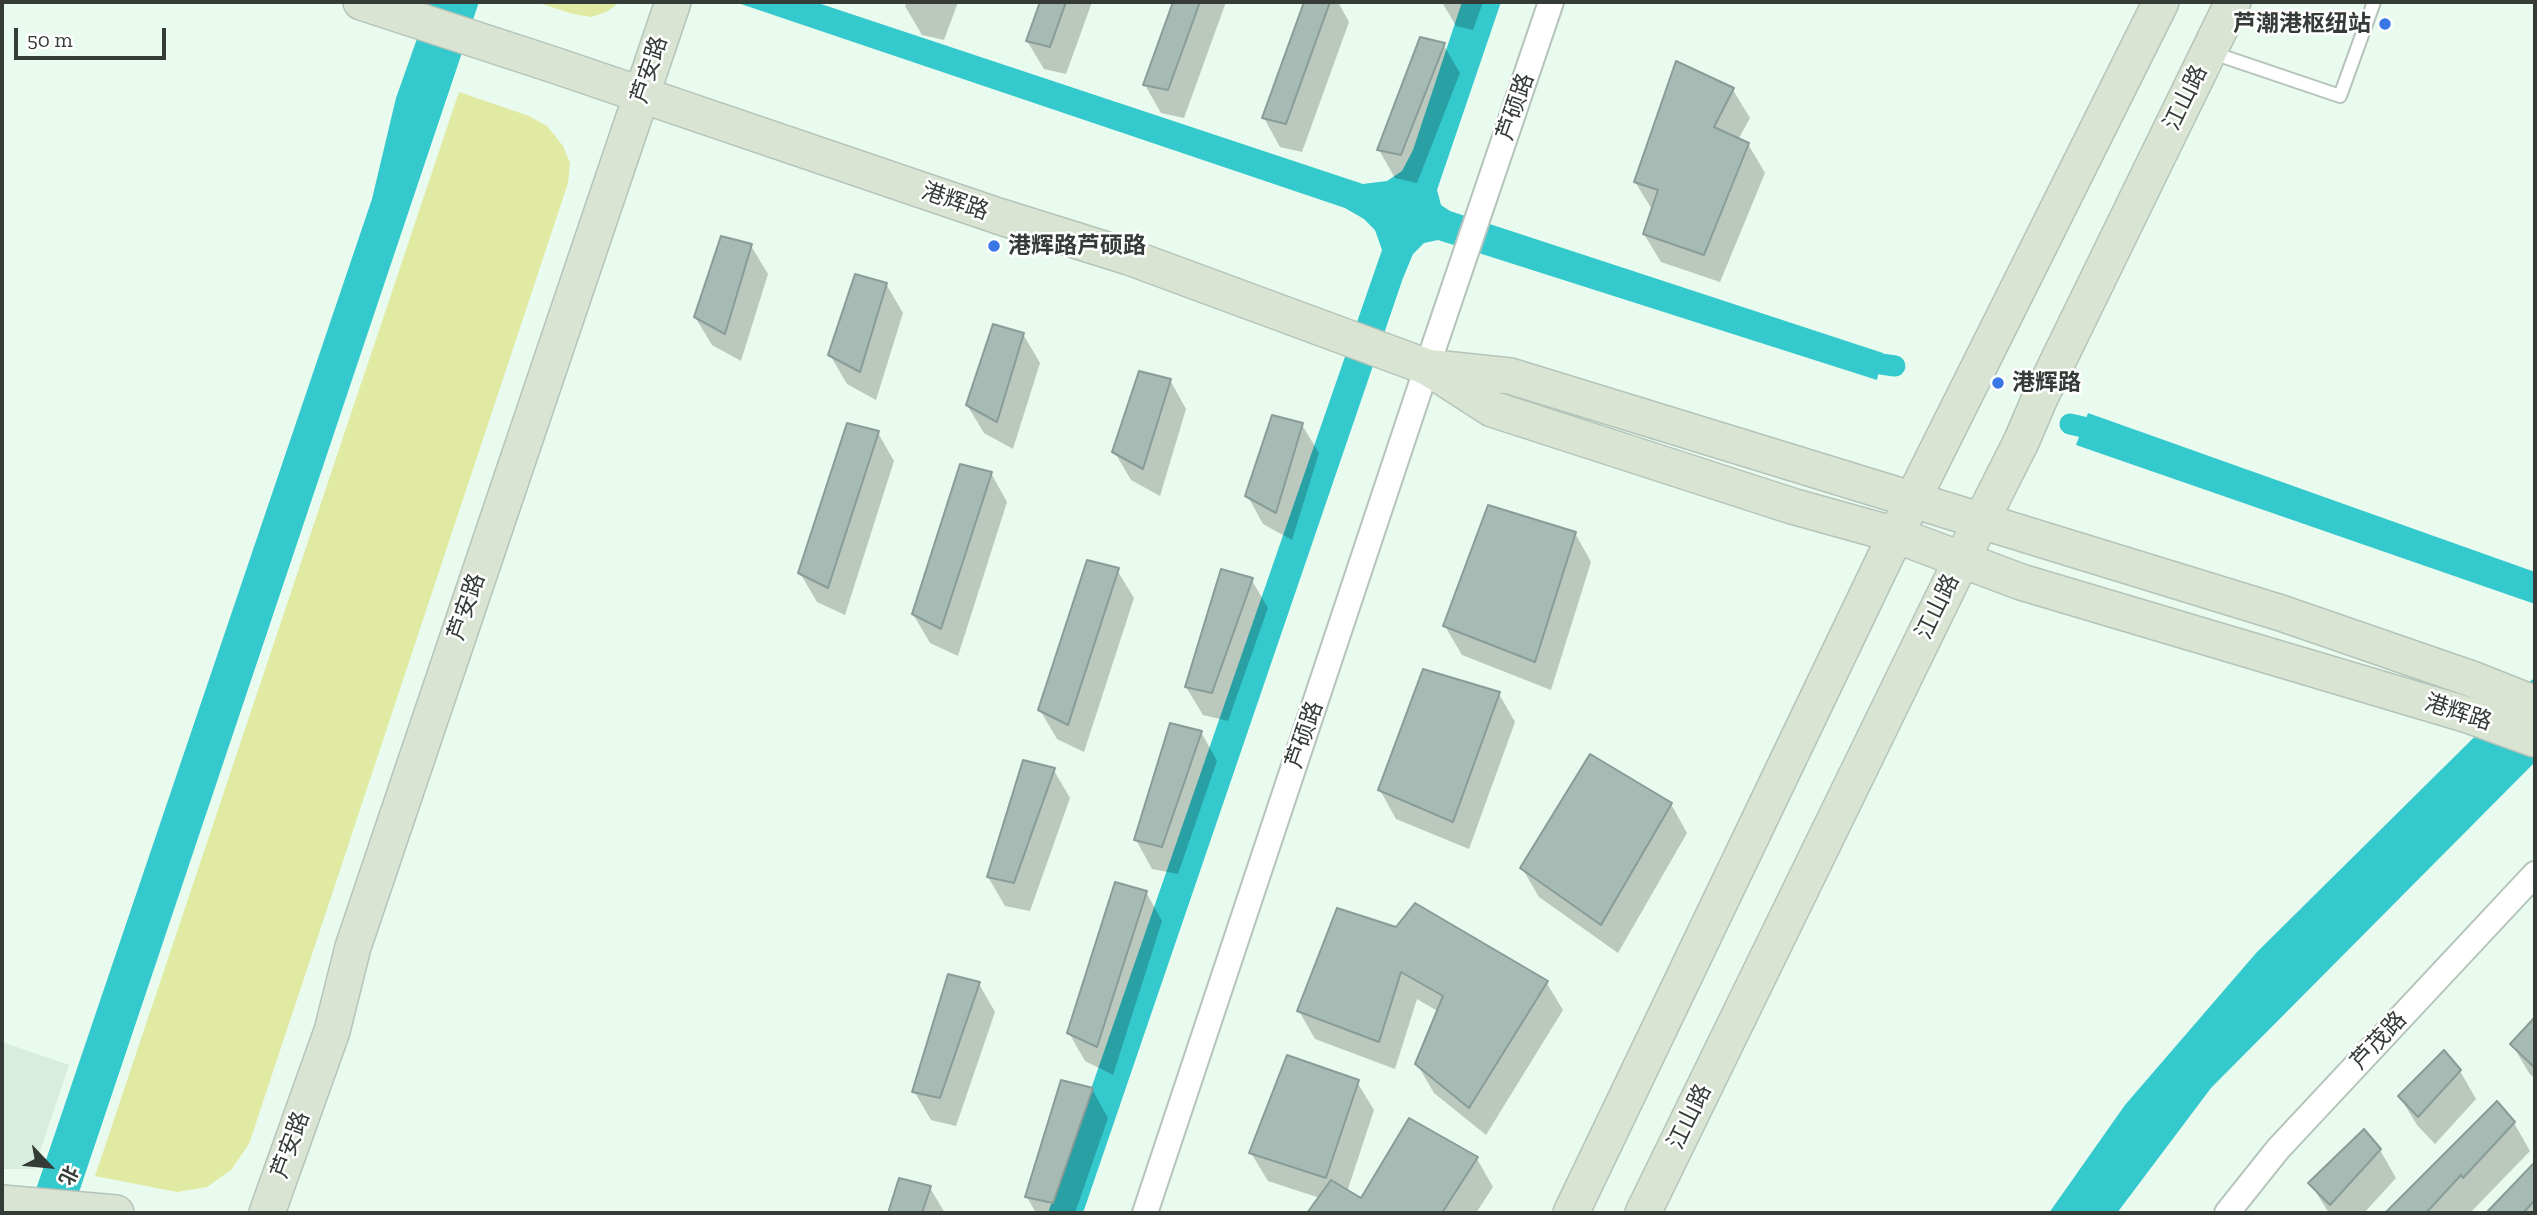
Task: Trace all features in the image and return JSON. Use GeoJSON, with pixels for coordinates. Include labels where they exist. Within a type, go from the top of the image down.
{"type":"FeatureCollection","features":[{"type":"Feature","properties":{"kind":"main road","name":"港辉路"},"geometry":{"type":"LineString","coordinates":[[361,2],[998,216],[1129,257],[1385,350],[1427,368],[1492,409],[1792,506],[1896,535],[1961,561],[2108,609],[2468,715],[2535,739]]}},
{"type":"Feature","properties":{"kind":"main road","name":"芦安路"},"geometry":{"type":"LineString","coordinates":[[267,1213],[332,1031],[353,947],[673,2]]}},
{"type":"Feature","properties":{"kind":"main road"},"geometry":{"type":"LineString","coordinates":[[1571,1213],[1913,499],[2161,2]]}},
{"type":"Feature","properties":{"kind":"main road","name":"江山路"},"geometry":{"type":"LineString","coordinates":[[1643,1213],[2233,2]]}},
{"type":"Feature","properties":{"kind":"main road","name":"港辉路"},"geometry":{"type":"LineString","coordinates":[[1427,368],[1510,376],[2281,613],[2472,679],[2535,704]]}},
{"type":"Feature","properties":{"kind":"main road"},"geometry":{"type":"LineString","coordinates":[[8,1203],[100,1211]]}},
{"type":"Feature","properties":{"kind":"street","name":"芦硕路"},"geometry":{"type":"LineString","coordinates":[[1145,1213],[1551,2]]}},
{"type":"Feature","properties":{"kind":"street","name":"芦茂路"},"geometry":{"type":"LineString","coordinates":[[2227,1213],[2278,1149],[2535,874]]}},
{"type":"Feature","properties":{"kind":"lane"},"geometry":{"type":"LineString","coordinates":[[2209,51],[2340,96],[2374,2]]}},
{"type":"Feature","properties":{"kind":"shaded area"},"geometry":{"type":"Polygon","coordinates":[[[2,1042],[69,1065],[34,1169],[2,1169],[2,1042]]]}},
{"type":"Feature","properties":{"kind":"green space"},"geometry":{"type":"Polygon","coordinates":[[[536,2],[620,2],[606,12],[591,17],[536,2]]]}},
{"type":"Feature","properties":{"kind":"green space"},"geometry":{"type":"Polygon","coordinates":[[[459,92],[529,116],[547,126],[563,146],[570,163],[568,183],[249,1144],[231,1170],[207,1187],[177,1192],[95,1176],[459,92]]]}},
{"type":"Feature","properties":{"kind":"water"},"geometry":{"type":"Polygon","coordinates":[[[430,2],[479,2],[72,1213],[28,1213],[372,199],[396,98],[430,2]]]}},
{"type":"Feature","properties":{"kind":"water"},"geometry":{"type":"Polygon","coordinates":[[[735,2],[815,2],[1363,184],[1387,181],[1402,171],[1413,150],[1462,2],[1501,2],[1437,190],[1441,205],[1450,211],[1883,353],[1877,380],[1438,240],[1424,243],[1413,254],[1083,1213],[1048,1213],[1382,250],[1375,230],[1364,219],[1345,208],[735,2]]]}},
{"type":"Feature","properties":{"kind":"water"},"geometry":{"type":"Polygon","coordinates":[[[2088,413],[2535,572],[2535,604],[2076,445],[2088,413]]]}},
{"type":"Feature","properties":{"kind":"water"},"geometry":{"type":"Polygon","coordinates":[[[2535,677],[2535,762],[2211,1088],[2117,1213],[2049,1213],[2125,1105],[2257,952],[2535,677]]]}},
{"type":"Feature","properties":{"kind":"building"},"geometry":{"type":"Polygon","coordinates":[[[1040,2],[1066,2],[1050,47],[1026,41],[1040,2]]]}},
{"type":"Feature","properties":{"kind":"building"},"geometry":{"type":"Polygon","coordinates":[[[1173,2],[1200,2],[1168,90],[1143,85],[1173,2]]]}},
{"type":"Feature","properties":{"kind":"building"},"geometry":{"type":"Polygon","coordinates":[[[1304,2],[1330,2],[1286,124],[1262,118],[1304,2]]]}},
{"type":"Feature","properties":{"kind":"building"},"geometry":{"type":"Polygon","coordinates":[[[1420,37],[1445,43],[1401,155],[1377,150],[1420,37]]]}},
{"type":"Feature","properties":{"kind":"building"},"geometry":{"type":"Polygon","coordinates":[[[1676,61],[1734,88],[1714,127],[1749,143],[1704,255],[1643,234],[1658,190],[1634,182],[1676,61]]]}},
{"type":"Feature","properties":{"kind":"building"},"geometry":{"type":"Polygon","coordinates":[[[721,236],[752,244],[725,334],[694,317],[721,236]]]}},
{"type":"Feature","properties":{"kind":"building"},"geometry":{"type":"Polygon","coordinates":[[[855,274],[887,283],[860,372],[828,355],[855,274]]]}},
{"type":"Feature","properties":{"kind":"building"},"geometry":{"type":"Polygon","coordinates":[[[993,324],[1024,333],[997,422],[966,405],[993,324]]]}},
{"type":"Feature","properties":{"kind":"building"},"geometry":{"type":"Polygon","coordinates":[[[1139,371],[1171,379],[1143,469],[1112,452],[1139,371]]]}},
{"type":"Feature","properties":{"kind":"building"},"geometry":{"type":"Polygon","coordinates":[[[1272,415],[1303,423],[1276,513],[1245,496],[1272,415]]]}},
{"type":"Feature","properties":{"kind":"building"},"geometry":{"type":"Polygon","coordinates":[[[847,423],[879,431],[828,588],[798,573],[847,423]]]}},
{"type":"Feature","properties":{"kind":"building"},"geometry":{"type":"Polygon","coordinates":[[[960,464],[992,472],[941,629],[912,614],[960,464]]]}},
{"type":"Feature","properties":{"kind":"building"},"geometry":{"type":"Polygon","coordinates":[[[1488,505],[1576,532],[1535,662],[1443,626],[1488,505]]]}},
{"type":"Feature","properties":{"kind":"building"},"geometry":{"type":"Polygon","coordinates":[[[1087,560],[1119,568],[1068,725],[1038,710],[1087,560]]]}},
{"type":"Feature","properties":{"kind":"building"},"geometry":{"type":"Polygon","coordinates":[[[1221,569],[1253,578],[1212,693],[1185,687],[1221,569]]]}},
{"type":"Feature","properties":{"kind":"building"},"geometry":{"type":"Polygon","coordinates":[[[1423,669],[1500,692],[1453,822],[1378,790],[1423,669]]]}},
{"type":"Feature","properties":{"kind":"building"},"geometry":{"type":"Polygon","coordinates":[[[1170,723],[1202,731],[1162,847],[1134,840],[1170,723]]]}},
{"type":"Feature","properties":{"kind":"building"},"geometry":{"type":"Polygon","coordinates":[[[1590,754],[1672,803],[1601,925],[1520,868],[1590,754]]]}},
{"type":"Feature","properties":{"kind":"building"},"geometry":{"type":"Polygon","coordinates":[[[1023,760],[1055,768],[1014,883],[987,877],[1023,760]]]}},
{"type":"Feature","properties":{"kind":"building"},"geometry":{"type":"Polygon","coordinates":[[[1115,882],[1147,891],[1097,1047],[1067,1033],[1115,882]]]}},
{"type":"Feature","properties":{"kind":"building"},"geometry":{"type":"Polygon","coordinates":[[[1415,903],[1548,981],[1469,1108],[1415,1064],[1443,996],[1401,972],[1379,1042],[1297,1011],[1337,908],[1396,927],[1415,903]]]}},
{"type":"Feature","properties":{"kind":"building"},"geometry":{"type":"Polygon","coordinates":[[[948,974],[980,982],[940,1098],[912,1092],[948,974]]]}},
{"type":"Feature","properties":{"kind":"building"},"geometry":{"type":"Polygon","coordinates":[[[2535,1017],[2535,1068],[2510,1044],[2535,1017]]]}},
{"type":"Feature","properties":{"kind":"building"},"geometry":{"type":"Polygon","coordinates":[[[2444,1050],[2461,1070],[2418,1117],[2398,1096],[2444,1050]]]}},
{"type":"Feature","properties":{"kind":"building"},"geometry":{"type":"Polygon","coordinates":[[[1287,1055],[1359,1080],[1326,1178],[1249,1153],[1287,1055]]]}},
{"type":"Feature","properties":{"kind":"building"},"geometry":{"type":"Polygon","coordinates":[[[1061,1080],[1093,1088],[1053,1203],[1025,1197],[1061,1080]]]}},
{"type":"Feature","properties":{"kind":"building"},"geometry":{"type":"Polygon","coordinates":[[[2497,1101],[2515,1122],[2463,1178],[2461,1175],[2426,1213],[2385,1213],[2497,1101]]]}},
{"type":"Feature","properties":{"kind":"building"},"geometry":{"type":"Polygon","coordinates":[[[1409,1118],[1478,1157],[1442,1213],[1307,1213],[1331,1180],[1361,1198],[1409,1118]]]}},
{"type":"Feature","properties":{"kind":"building"},"geometry":{"type":"Polygon","coordinates":[[[2364,1129],[2381,1149],[2330,1205],[2308,1183],[2364,1129]]]}},
{"type":"Feature","properties":{"kind":"building"},"geometry":{"type":"Polygon","coordinates":[[[2535,1162],[2535,1200],[2523,1213],[2486,1213],[2535,1162]]]}},
{"type":"Feature","properties":{"kind":"building"},"geometry":{"type":"Polygon","coordinates":[[[899,1178],[931,1186],[922,1213],[888,1213],[899,1178]]]}},
{"type":"Feature","properties":{"kind":"waterway"},"geometry":{"type":"LineString","coordinates":[[1881,364],[1895,366]]}},
{"type":"Feature","properties":{"kind":"waterway"},"geometry":{"type":"LineString","coordinates":[[2070,424],[2083,427]]}},
{"type":"Feature","properties":{"kind":"place","name":"芦潮港枢纽站"},"geometry":{"type":"Point","coordinates":[2385,24]}},
{"type":"Feature","properties":{"kind":"place","name":"港辉路芦硕路"},"geometry":{"type":"Point","coordinates":[994,246]}},
{"type":"Feature","properties":{"kind":"place","name":"港辉路"},"geometry":{"type":"Point","coordinates":[1998,383]}}]}
